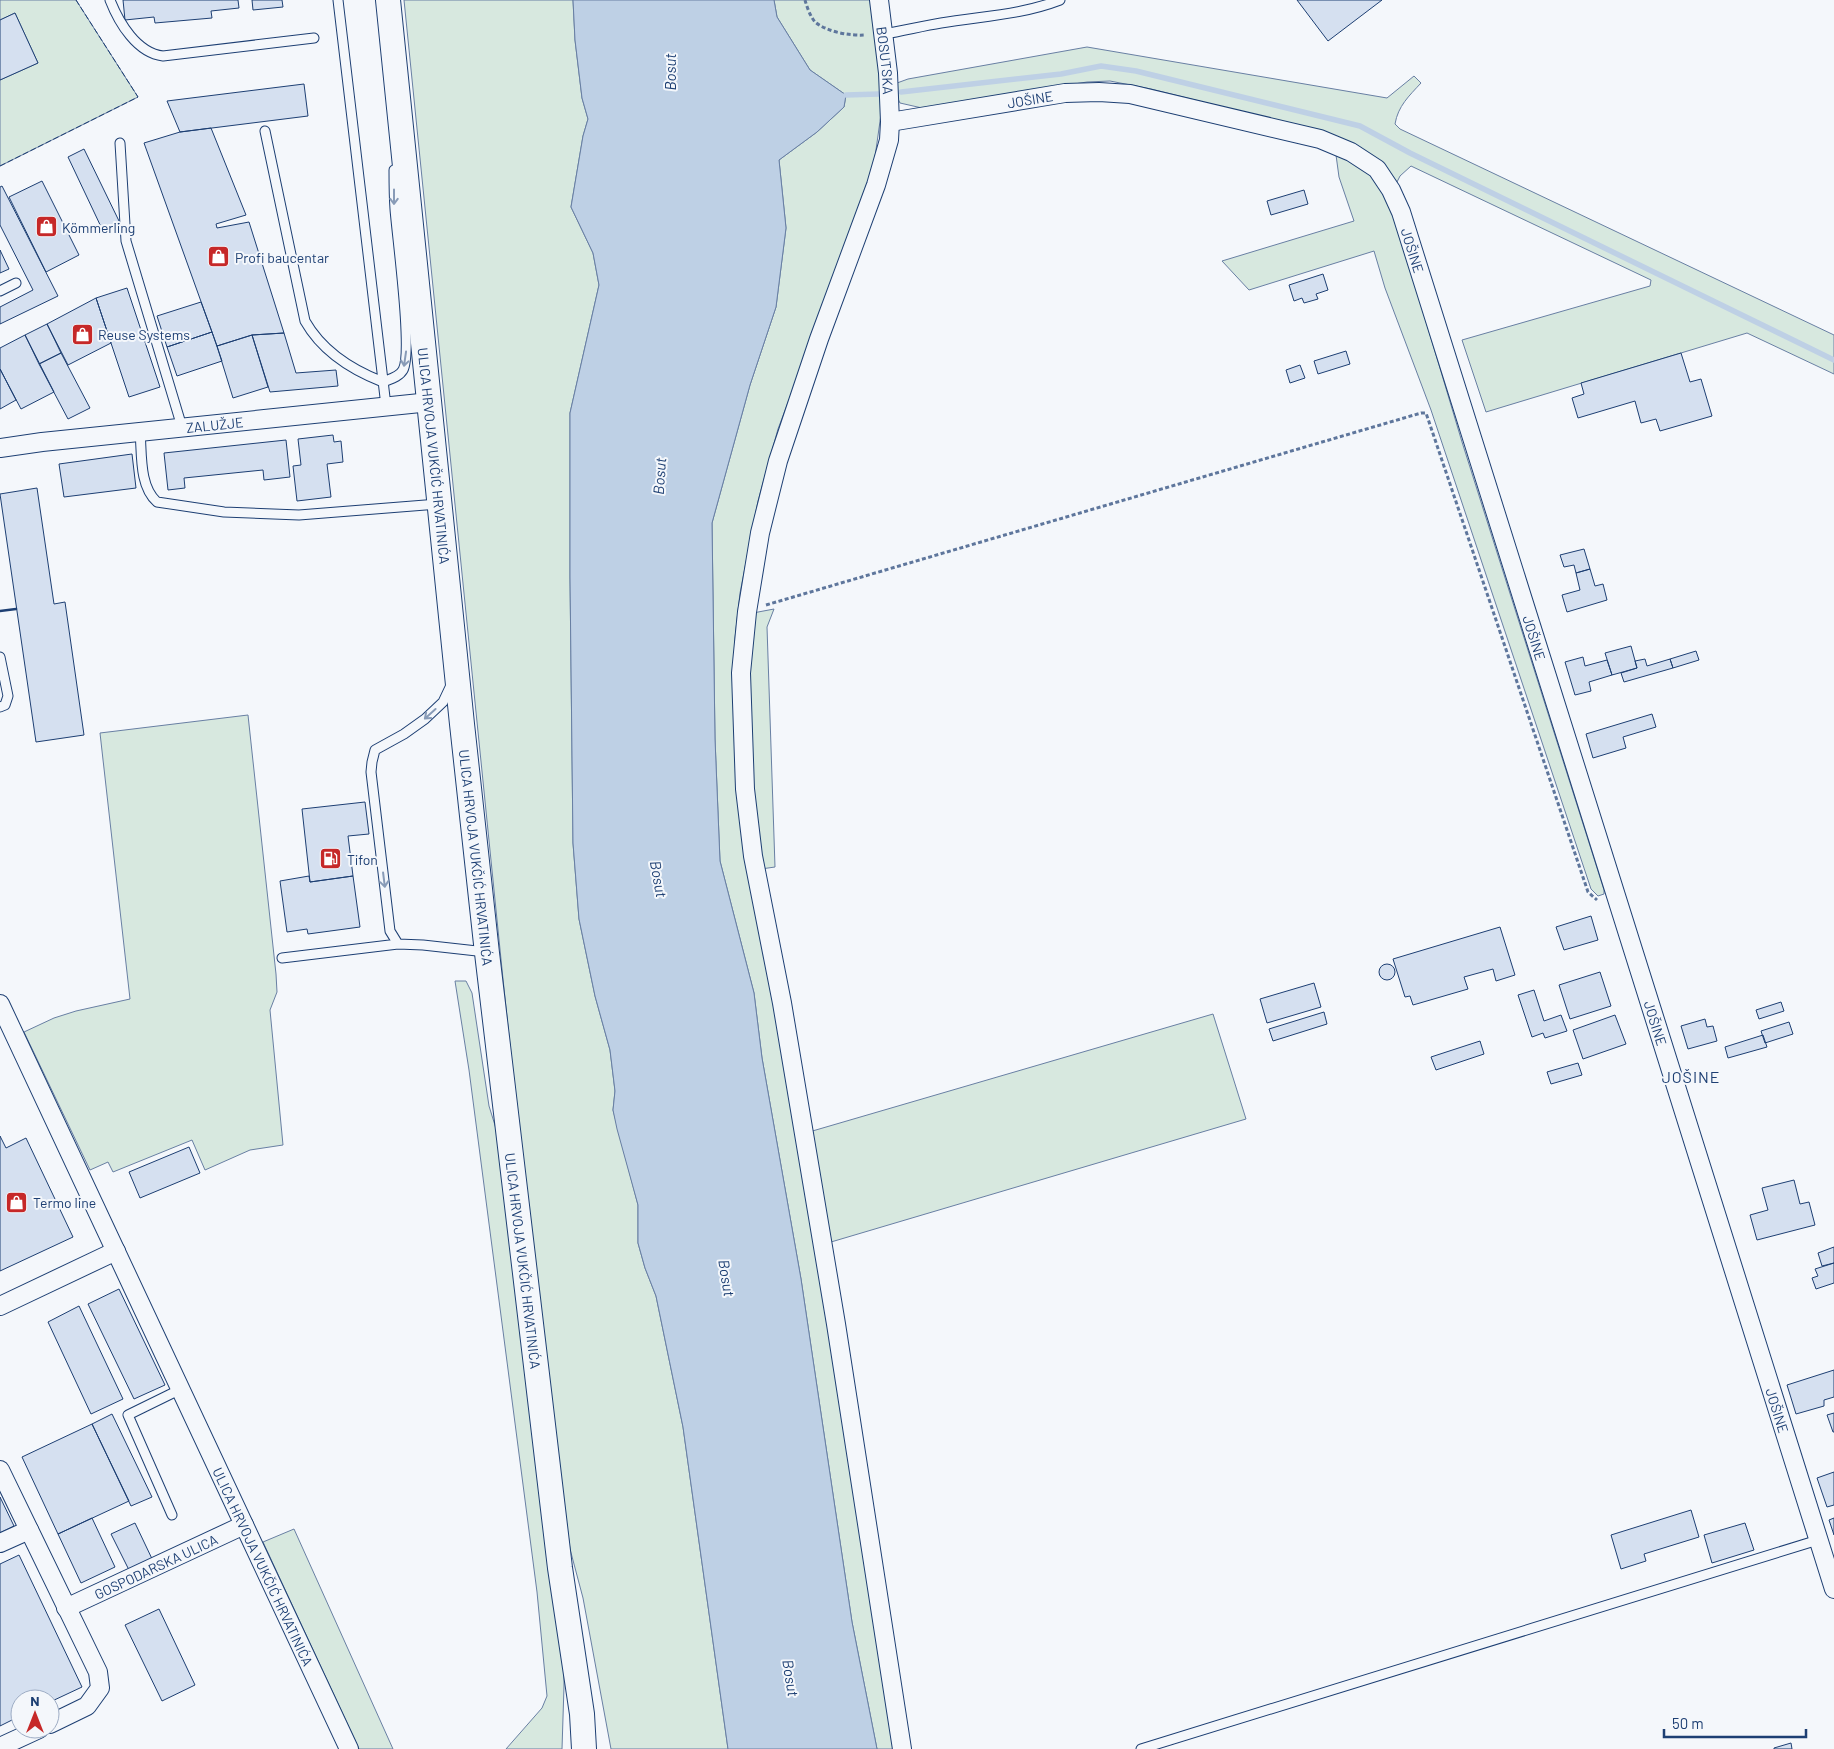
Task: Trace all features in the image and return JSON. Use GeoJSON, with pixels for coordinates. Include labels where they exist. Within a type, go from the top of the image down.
{"type":"FeatureCollection","features":[{"type":"Feature","properties":{"kind":"main road","name":"ULICA HRVOJA VUKČIĆ HRVATINIĆA"},"geometry":{"type":"LineString","coordinates":[[388,0],[487,953],[559,1558],[582,1714],[584,1749]]}},
{"type":"Feature","properties":{"kind":"main road","name":"ULICA HRVOJA VUKČIĆ HRVATINIĆA"},"geometry":{"type":"LineString","coordinates":[[582,1714],[594,1749]]}},
{"type":"Feature","properties":{"kind":"street","name":"BOSUTSKA"},"geometry":{"type":"LineString","coordinates":[[879,0],[884,34],[890,122],[889,140],[876,185],[819,339],[778,461],[760,533],[748,607],[741,673],[742,730],[753,856],[782,1002],[836,1324],[902,1749]]}},
{"type":"Feature","properties":{"kind":"street","name":"JOŠINE"},"geometry":{"type":"LineString","coordinates":[[890,122],[1065,93],[1099,92],[1130,94],[1320,139],[1351,152],[1377,169],[1391,190],[1401,212],[1834,1589]]}},
{"type":"Feature","properties":{"kind":"street","name":"ZALUŽJE"},"geometry":{"type":"LineString","coordinates":[[0,448],[182,427],[430,402]]}},
{"type":"Feature","properties":{"kind":"street","name":"ULICA HRVOJA VUKČIĆ HRVATINIĆA"},"geometry":{"type":"LineString","coordinates":[[0,1004],[350,1749]]}},
{"type":"Feature","properties":{"kind":"street"},"geometry":{"type":"LineString","coordinates":[[0,1306],[116,1251]]}},
{"type":"Feature","properties":{"kind":"street"},"geometry":{"type":"LineString","coordinates":[[0,1470],[98,1672],[100,1688],[88,1706],[60,1719]]}},
{"type":"Feature","properties":{"kind":"street","name":"GOSPODARSKA ULICA"},"geometry":{"type":"LineString","coordinates":[[66,1608],[244,1525]]}},
{"type":"Feature","properties":{"kind":"street"},"geometry":{"type":"LineString","coordinates":[[0,1543],[29,1530]]}},
{"type":"Feature","properties":{"kind":"street"},"geometry":{"type":"LineString","coordinates":[[0,1747],[17,1739]]}},
{"type":"Feature","properties":{"kind":"lane"},"geometry":{"type":"LineString","coordinates":[[110,0],[115,12],[132,38],[154,55],[164,56],[314,38]]}},
{"type":"Feature","properties":{"kind":"lane"},"geometry":{"type":"LineString","coordinates":[[338,0],[386,406]]}},
{"type":"Feature","properties":{"kind":"lane"},"geometry":{"type":"LineString","coordinates":[[884,34],[941,23],[1010,14],[1041,8],[1060,0]]}},
{"type":"Feature","properties":{"kind":"lane"},"geometry":{"type":"LineString","coordinates":[[265,131],[305,321],[327,350],[363,375],[383,382],[398,376],[403,370],[406,358],[406,334],[394,207],[394,168],[404,151]]}},
{"type":"Feature","properties":{"kind":"lane"},"geometry":{"type":"LineString","coordinates":[[120,143],[126,241],[182,427]]}},
{"type":"Feature","properties":{"kind":"lane"},"geometry":{"type":"LineString","coordinates":[[0,291],[16,283]]}},
{"type":"Feature","properties":{"kind":"lane"},"geometry":{"type":"LineString","coordinates":[[140,432],[145,479],[150,495],[158,502],[224,512],[299,515],[440,504]]}},
{"type":"Feature","properties":{"kind":"lane"},"geometry":{"type":"LineString","coordinates":[[0,657],[8,696],[5,705],[0,707]]}},
{"type":"Feature","properties":{"kind":"lane"},"geometry":{"type":"LineString","coordinates":[[398,944],[390,931],[371,772],[372,762],[375,750],[404,734],[443,702],[457,674]]}},
{"type":"Feature","properties":{"kind":"lane"},"geometry":{"type":"LineString","coordinates":[[282,958],[398,944],[423,945],[487,953]]}},
{"type":"Feature","properties":{"kind":"lane"},"geometry":{"type":"LineString","coordinates":[[172,1516],[128,1415],[181,1389]]}},
{"type":"Feature","properties":{"kind":"lane"},"geometry":{"type":"LineString","coordinates":[[1141,1749],[1818,1540]]}},
{"type":"Feature","properties":{"kind":"path"},"geometry":{"type":"LineString","coordinates":[[805,0],[808,11],[815,21],[829,30],[858,36],[884,34]]}},
{"type":"Feature","properties":{"kind":"path"},"geometry":{"type":"LineString","coordinates":[[748,607],[768,605],[1420,413],[1426,413],[1588,892],[1602,904],[1617,899]]}},
{"type":"Feature","properties":{"kind":"shaded area"},"geometry":{"type":"Polygon","coordinates":[[[0,0],[76,0],[138,97],[0,166],[0,80],[38,63],[15,13],[0,20],[0,0]]]}},
{"type":"Feature","properties":{"kind":"shaded area"},"geometry":{"type":"Polygon","coordinates":[[[404,0],[573,0],[575,40],[582,98],[588,119],[583,136],[571,207],[593,253],[599,285],[570,413],[573,843],[579,919],[595,996],[610,1050],[615,1091],[613,1110],[638,1205],[638,1243],[656,1296],[683,1427],[728,1749],[611,1749],[583,1598],[570,1549],[534,1276],[404,0]]]}},
{"type":"Feature","properties":{"kind":"shaded area"},"geometry":{"type":"Polygon","coordinates":[[[774,0],[872,0],[876,19],[882,107],[874,164],[859,214],[778,429],[758,501],[740,593],[735,638],[735,729],[750,877],[799,1146],[895,1749],[877,1749],[852,1622],[801,1279],[762,1058],[754,993],[720,861],[715,739],[712,523],[750,385],[776,307],[786,228],[779,160],[817,132],[844,107],[846,95],[810,70],[777,17],[774,0]]]}},
{"type":"Feature","properties":{"kind":"shaded area"},"geometry":{"type":"Polygon","coordinates":[[[1087,47],[1387,98],[1414,76],[1421,83],[1405,102],[1396,118],[1395,124],[1400,129],[1834,335],[1834,374],[1747,333],[1486,412],[1462,340],[1650,286],[1651,280],[1411,166],[1400,176],[1397,182],[1372,155],[1303,127],[1151,89],[1110,81],[1087,82],[922,108],[900,103],[898,99],[897,83],[908,79],[1087,47]]]}},
{"type":"Feature","properties":{"kind":"shaded area"},"geometry":{"type":"Polygon","coordinates":[[[1336,155],[1358,165],[1373,177],[1384,192],[1394,214],[1462,442],[1604,894],[1598,896],[1591,889],[1431,410],[1385,288],[1374,251],[1249,290],[1222,261],[1354,221],[1339,177],[1336,155]]]}},
{"type":"Feature","properties":{"kind":"shaded area"},"geometry":{"type":"Polygon","coordinates":[[[774,609],[767,627],[775,867],[761,869],[751,782],[747,701],[753,613],[774,609]]]}},
{"type":"Feature","properties":{"kind":"shaded area"},"geometry":{"type":"Polygon","coordinates":[[[248,715],[276,974],[277,992],[270,1010],[283,1145],[250,1150],[205,1170],[192,1140],[113,1172],[108,1162],[90,1170],[24,1032],[54,1018],[76,1011],[130,999],[100,733],[248,715]]]}},
{"type":"Feature","properties":{"kind":"shaded area"},"geometry":{"type":"Polygon","coordinates":[[[455,981],[466,981],[472,993],[489,1106],[498,1135],[564,1670],[562,1749],[506,1749],[542,1708],[547,1696],[537,1592],[469,1070],[455,981]]]}},
{"type":"Feature","properties":{"kind":"shaded area"},"geometry":{"type":"Polygon","coordinates":[[[1213,1014],[1246,1119],[831,1242],[809,1132],[1213,1014]]]}},
{"type":"Feature","properties":{"kind":"shaded area"},"geometry":{"type":"Polygon","coordinates":[[[294,1529],[393,1749],[359,1749],[263,1542],[294,1529]]]}},
{"type":"Feature","properties":{"kind":"water","name":"Bosut"},"geometry":{"type":"Polygon","coordinates":[[[573,0],[774,0],[777,17],[810,70],[846,95],[844,107],[817,132],[779,160],[786,228],[776,307],[750,385],[712,523],[715,739],[720,861],[754,993],[762,1058],[801,1279],[852,1622],[877,1749],[728,1749],[683,1427],[656,1296],[638,1243],[638,1205],[613,1110],[615,1091],[610,1050],[595,996],[579,919],[573,843],[570,413],[599,285],[593,253],[571,207],[583,136],[588,119],[582,98],[575,40],[573,0]]]}},
{"type":"Feature","properties":{"kind":"building"},"geometry":{"type":"Polygon","coordinates":[[[123,0],[238,0],[239,8],[211,11],[212,18],[155,23],[154,17],[125,20],[123,0]]]}},
{"type":"Feature","properties":{"kind":"building"},"geometry":{"type":"Polygon","coordinates":[[[252,0],[282,0],[283,7],[253,10],[252,0]]]}},
{"type":"Feature","properties":{"kind":"building"},"geometry":{"type":"Polygon","coordinates":[[[1297,0],[1382,0],[1328,41],[1297,0]]]}},
{"type":"Feature","properties":{"kind":"building"},"geometry":{"type":"Polygon","coordinates":[[[15,13],[38,63],[0,80],[0,20],[15,13]]]}},
{"type":"Feature","properties":{"kind":"building"},"geometry":{"type":"Polygon","coordinates":[[[304,84],[308,116],[180,132],[167,101],[304,84]]]}},
{"type":"Feature","properties":{"kind":"building"},"geometry":{"type":"Polygon","coordinates":[[[211,128],[246,215],[216,224],[217,228],[249,222],[284,333],[252,335],[217,346],[144,143],[180,132],[211,128]]]}},
{"type":"Feature","properties":{"kind":"building"},"geometry":{"type":"Polygon","coordinates":[[[84,149],[120,223],[103,231],[68,157],[84,149]]]}},
{"type":"Feature","properties":{"kind":"building"},"geometry":{"type":"Polygon","coordinates":[[[42,181],[79,255],[46,272],[9,197],[42,181]]]}},
{"type":"Feature","properties":{"kind":"building"},"geometry":{"type":"Polygon","coordinates":[[[2,186],[58,296],[0,324],[0,307],[33,290],[0,225],[0,187],[2,186]]]}},
{"type":"Feature","properties":{"kind":"building"},"geometry":{"type":"Polygon","coordinates":[[[1304,190],[1308,204],[1271,215],[1267,201],[1304,190]]]}},
{"type":"Feature","properties":{"kind":"building"},"geometry":{"type":"Polygon","coordinates":[[[0,250],[9,269],[0,273],[0,250]]]}},
{"type":"Feature","properties":{"kind":"building"},"geometry":{"type":"Polygon","coordinates":[[[1323,274],[1328,290],[1316,294],[1318,299],[1304,303],[1302,298],[1294,301],[1289,285],[1323,274]]]}},
{"type":"Feature","properties":{"kind":"building"},"geometry":{"type":"Polygon","coordinates":[[[127,288],[160,387],[129,397],[96,298],[127,288]]]}},
{"type":"Feature","properties":{"kind":"building"},"geometry":{"type":"Polygon","coordinates":[[[96,298],[111,343],[68,365],[47,324],[96,298]]]}},
{"type":"Feature","properties":{"kind":"building"},"geometry":{"type":"Polygon","coordinates":[[[201,302],[212,332],[167,347],[157,316],[201,302]]]}},
{"type":"Feature","properties":{"kind":"building"},"geometry":{"type":"Polygon","coordinates":[[[47,324],[61,353],[39,364],[25,335],[47,324]]]}},
{"type":"Feature","properties":{"kind":"building"},"geometry":{"type":"Polygon","coordinates":[[[212,332],[222,361],[177,376],[167,347],[212,332]]]}},
{"type":"Feature","properties":{"kind":"building"},"geometry":{"type":"Polygon","coordinates":[[[284,333],[296,373],[336,370],[338,386],[270,392],[252,335],[284,333]]]}},
{"type":"Feature","properties":{"kind":"building"},"geometry":{"type":"Polygon","coordinates":[[[25,335],[54,392],[21,409],[0,369],[0,348],[25,335]]]}},
{"type":"Feature","properties":{"kind":"building"},"geometry":{"type":"Polygon","coordinates":[[[252,335],[268,387],[233,398],[217,346],[252,335]]]}},
{"type":"Feature","properties":{"kind":"building"},"geometry":{"type":"Polygon","coordinates":[[[1346,351],[1350,364],[1318,374],[1314,361],[1346,351]]]}},
{"type":"Feature","properties":{"kind":"building"},"geometry":{"type":"Polygon","coordinates":[[[61,353],[90,408],[68,419],[39,364],[61,353]]]}},
{"type":"Feature","properties":{"kind":"building"},"geometry":{"type":"Polygon","coordinates":[[[1681,353],[1690,382],[1701,379],[1712,416],[1660,431],[1656,419],[1641,423],[1635,401],[1578,418],[1572,398],[1584,394],[1581,383],[1681,353]]]}},
{"type":"Feature","properties":{"kind":"building"},"geometry":{"type":"Polygon","coordinates":[[[1300,365],[1305,378],[1290,383],[1286,370],[1300,365]]]}},
{"type":"Feature","properties":{"kind":"building"},"geometry":{"type":"Polygon","coordinates":[[[0,369],[16,400],[0,409],[0,369]]]}},
{"type":"Feature","properties":{"kind":"building"},"geometry":{"type":"Polygon","coordinates":[[[333,435],[334,442],[341,441],[343,462],[327,464],[331,497],[297,501],[293,466],[301,465],[298,439],[333,435]]]}},
{"type":"Feature","properties":{"kind":"building"},"geometry":{"type":"Polygon","coordinates":[[[286,440],[290,477],[264,480],[263,470],[184,478],[185,488],[168,490],[164,453],[286,440]]]}},
{"type":"Feature","properties":{"kind":"building"},"geometry":{"type":"Polygon","coordinates":[[[132,454],[136,488],[64,497],[59,464],[132,454]]]}},
{"type":"Feature","properties":{"kind":"building"},"geometry":{"type":"Polygon","coordinates":[[[37,488],[54,604],[65,602],[84,735],[36,742],[0,494],[37,488]]]}},
{"type":"Feature","properties":{"kind":"building"},"geometry":{"type":"Polygon","coordinates":[[[1584,549],[1590,569],[1576,573],[1574,565],[1564,567],[1560,555],[1584,549]]]}},
{"type":"Feature","properties":{"kind":"building"},"geometry":{"type":"Polygon","coordinates":[[[1590,569],[1595,586],[1603,584],[1607,600],[1567,612],[1562,595],[1580,590],[1576,573],[1590,569]]]}},
{"type":"Feature","properties":{"kind":"building"},"geometry":{"type":"Polygon","coordinates":[[[1631,646],[1637,668],[1612,675],[1605,653],[1631,646]]]}},
{"type":"Feature","properties":{"kind":"building"},"geometry":{"type":"Polygon","coordinates":[[[1696,651],[1699,660],[1673,668],[1670,659],[1696,651]]]}},
{"type":"Feature","properties":{"kind":"building"},"geometry":{"type":"Polygon","coordinates":[[[1583,657],[1585,666],[1607,660],[1612,675],[1589,682],[1591,691],[1575,695],[1565,662],[1583,657]]]}},
{"type":"Feature","properties":{"kind":"building"},"geometry":{"type":"Polygon","coordinates":[[[1645,659],[1647,666],[1670,659],[1673,668],[1624,682],[1621,673],[1637,668],[1635,661],[1645,659]]]}},
{"type":"Feature","properties":{"kind":"building"},"geometry":{"type":"Polygon","coordinates":[[[1652,714],[1656,727],[1623,737],[1626,748],[1593,758],[1586,734],[1652,714]]]}},
{"type":"Feature","properties":{"kind":"building"},"geometry":{"type":"Polygon","coordinates":[[[365,802],[369,834],[348,836],[353,876],[310,882],[302,809],[365,802]]]}},
{"type":"Feature","properties":{"kind":"building"},"geometry":{"type":"Polygon","coordinates":[[[309,876],[310,882],[353,876],[360,927],[308,934],[307,929],[287,932],[280,881],[309,876]]]}},
{"type":"Feature","properties":{"kind":"building"},"geometry":{"type":"Polygon","coordinates":[[[1591,916],[1598,940],[1564,950],[1556,927],[1591,916]]]}},
{"type":"Feature","properties":{"kind":"building"},"geometry":{"type":"Polygon","coordinates":[[[1500,927],[1515,975],[1496,981],[1493,969],[1464,977],[1468,989],[1413,1005],[1410,996],[1405,997],[1393,959],[1500,927]]]}},
{"type":"Feature","properties":{"kind":"building"},"geometry":{"type":"Polygon","coordinates":[[[1387,964],[1393,966],[1395,972],[1393,978],[1387,980],[1381,978],[1379,972],[1381,966],[1387,964]]]}},
{"type":"Feature","properties":{"kind":"building"},"geometry":{"type":"Polygon","coordinates":[[[1600,972],[1611,1006],[1570,1019],[1559,985],[1600,972]]]}},
{"type":"Feature","properties":{"kind":"building"},"geometry":{"type":"Polygon","coordinates":[[[1314,983],[1321,1007],[1267,1023],[1260,999],[1314,983]]]}},
{"type":"Feature","properties":{"kind":"building"},"geometry":{"type":"Polygon","coordinates":[[[1534,990],[1544,1021],[1561,1015],[1567,1031],[1545,1038],[1543,1033],[1532,1037],[1518,995],[1534,990]]]}},
{"type":"Feature","properties":{"kind":"building"},"geometry":{"type":"Polygon","coordinates":[[[1781,1002],[1784,1011],[1759,1019],[1756,1010],[1781,1002]]]}},
{"type":"Feature","properties":{"kind":"building"},"geometry":{"type":"Polygon","coordinates":[[[1324,1012],[1327,1024],[1273,1041],[1269,1029],[1324,1012]]]}},
{"type":"Feature","properties":{"kind":"building"},"geometry":{"type":"Polygon","coordinates":[[[1615,1015],[1626,1044],[1583,1059],[1573,1030],[1615,1015]]]}},
{"type":"Feature","properties":{"kind":"building"},"geometry":{"type":"Polygon","coordinates":[[[1705,1019],[1707,1027],[1713,1026],[1717,1041],[1688,1049],[1681,1026],[1705,1019]]]}},
{"type":"Feature","properties":{"kind":"building"},"geometry":{"type":"Polygon","coordinates":[[[1789,1022],[1793,1034],[1765,1043],[1761,1031],[1789,1022]]]}},
{"type":"Feature","properties":{"kind":"building"},"geometry":{"type":"Polygon","coordinates":[[[1763,1035],[1767,1047],[1728,1058],[1725,1047],[1763,1035]]]}},
{"type":"Feature","properties":{"kind":"building"},"geometry":{"type":"Polygon","coordinates":[[[1480,1041],[1484,1054],[1436,1070],[1431,1057],[1480,1041]]]}},
{"type":"Feature","properties":{"kind":"building"},"geometry":{"type":"Polygon","coordinates":[[[1578,1063],[1582,1075],[1551,1084],[1547,1072],[1578,1063]]]}},
{"type":"Feature","properties":{"kind":"building"},"geometry":{"type":"Polygon","coordinates":[[[0,1136],[6,1148],[26,1138],[73,1237],[0,1271],[0,1136]]]}},
{"type":"Feature","properties":{"kind":"building"},"geometry":{"type":"Polygon","coordinates":[[[189,1147],[200,1173],[140,1198],[129,1172],[189,1147]]]}},
{"type":"Feature","properties":{"kind":"building"},"geometry":{"type":"Polygon","coordinates":[[[1794,1180],[1800,1204],[1809,1202],[1815,1225],[1757,1240],[1750,1215],[1768,1210],[1762,1188],[1794,1180]]]}},
{"type":"Feature","properties":{"kind":"building"},"geometry":{"type":"Polygon","coordinates":[[[1834,1247],[1834,1263],[1822,1266],[1818,1253],[1834,1247]]]}},
{"type":"Feature","properties":{"kind":"building"},"geometry":{"type":"Polygon","coordinates":[[[1834,1263],[1834,1283],[1816,1289],[1812,1278],[1818,1276],[1815,1269],[1834,1263]]]}},
{"type":"Feature","properties":{"kind":"building"},"geometry":{"type":"Polygon","coordinates":[[[119,1289],[165,1385],[134,1399],[88,1304],[119,1289]]]}},
{"type":"Feature","properties":{"kind":"building"},"geometry":{"type":"Polygon","coordinates":[[[79,1306],[123,1399],[91,1414],[48,1322],[79,1306]]]}},
{"type":"Feature","properties":{"kind":"building"},"geometry":{"type":"Polygon","coordinates":[[[1834,1370],[1834,1397],[1824,1400],[1824,1406],[1796,1414],[1787,1385],[1834,1370]]]}},
{"type":"Feature","properties":{"kind":"building"},"geometry":{"type":"Polygon","coordinates":[[[1834,1413],[1834,1432],[1833,1432],[1827,1415],[1834,1413]]]}},
{"type":"Feature","properties":{"kind":"building"},"geometry":{"type":"Polygon","coordinates":[[[112,1414],[152,1497],[131,1506],[92,1424],[112,1414]]]}},
{"type":"Feature","properties":{"kind":"building"},"geometry":{"type":"Polygon","coordinates":[[[92,1424],[129,1501],[58,1534],[22,1457],[92,1424]]]}},
{"type":"Feature","properties":{"kind":"building"},"geometry":{"type":"Polygon","coordinates":[[[1834,1472],[1834,1505],[1827,1507],[1817,1478],[1834,1472]]]}},
{"type":"Feature","properties":{"kind":"building"},"geometry":{"type":"Polygon","coordinates":[[[0,1497],[14,1526],[0,1533],[0,1497]]]}},
{"type":"Feature","properties":{"kind":"building"},"geometry":{"type":"Polygon","coordinates":[[[1691,1510],[1699,1537],[1644,1554],[1646,1561],[1621,1569],[1611,1535],[1691,1510]]]}},
{"type":"Feature","properties":{"kind":"building"},"geometry":{"type":"Polygon","coordinates":[[[92,1518],[115,1567],[81,1583],[58,1534],[92,1518]]]}},
{"type":"Feature","properties":{"kind":"building"},"geometry":{"type":"Polygon","coordinates":[[[1834,1518],[1834,1535],[1829,1520],[1834,1518]]]}},
{"type":"Feature","properties":{"kind":"building"},"geometry":{"type":"Polygon","coordinates":[[[135,1523],[154,1563],[131,1574],[111,1534],[135,1523]]]}},
{"type":"Feature","properties":{"kind":"building"},"geometry":{"type":"Polygon","coordinates":[[[1745,1523],[1754,1550],[1712,1563],[1704,1535],[1745,1523]]]}},
{"type":"Feature","properties":{"kind":"building"},"geometry":{"type":"Polygon","coordinates":[[[19,1555],[82,1687],[60,1697],[60,1689],[10,1689],[10,1721],[0,1726],[0,1564],[19,1555]]]}},
{"type":"Feature","properties":{"kind":"building"},"geometry":{"type":"Polygon","coordinates":[[[159,1609],[195,1685],[162,1701],[125,1625],[159,1609]]]}},
{"type":"Feature","properties":{"kind":"building"},"geometry":{"type":"Polygon","coordinates":[[[1791,1743],[1792,1749],[1774,1749],[1774,1748],[1791,1743]]]}},
{"type":"Feature","properties":{"kind":"waterway"},"geometry":{"type":"LineString","coordinates":[[901,92],[1061,74],[1101,66],[1136,71],[1360,126],[1410,153],[1834,360]]}},
{"type":"Feature","properties":{"kind":"waterway"},"geometry":{"type":"LineString","coordinates":[[846,95],[879,94]]}},
{"type":"Feature","properties":{"kind":"fence"},"geometry":{"type":"LineString","coordinates":[[0,166],[138,97],[76,0]]}},
{"type":"Feature","properties":{"kind":"wall"},"geometry":{"type":"LineString","coordinates":[[0,611],[16,609]]}},
{"type":"Feature","properties":{"kind":"place","name":"Kömmerling"},"geometry":{"type":"Point","coordinates":[46,227]}},
{"type":"Feature","properties":{"kind":"place","name":"Profi baucentar"},"geometry":{"type":"Point","coordinates":[219,257]}},
{"type":"Feature","properties":{"kind":"place","name":"Reuse Systems"},"geometry":{"type":"Point","coordinates":[82,334]}},
{"type":"Feature","properties":{"kind":"place","name":"Tifon"},"geometry":{"type":"Point","coordinates":[331,859]}},
{"type":"Feature","properties":{"kind":"place","name":"Termo line"},"geometry":{"type":"Point","coordinates":[17,1202]}},
{"type":"Feature","properties":{"kind":"district","name":"JOŠINE"},"geometry":{"type":"Point","coordinates":[1691,1076]}}]}
